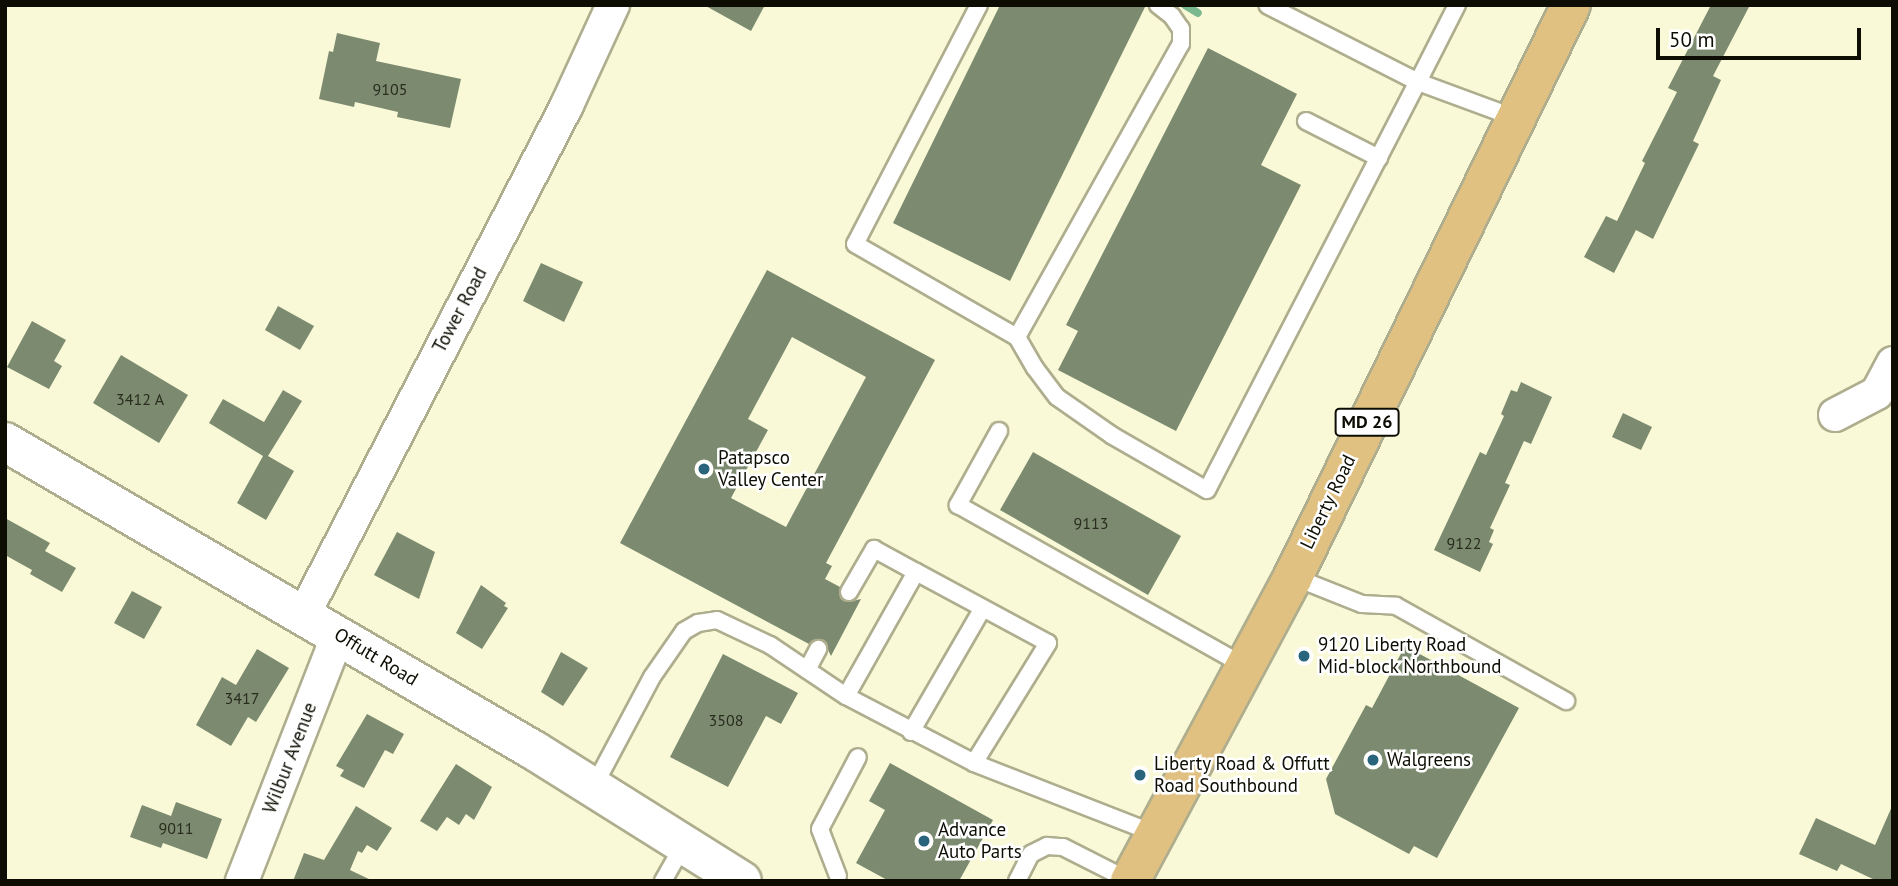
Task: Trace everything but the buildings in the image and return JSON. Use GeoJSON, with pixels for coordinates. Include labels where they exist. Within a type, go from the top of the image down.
{"type":"FeatureCollection","features":[{"type":"Feature","properties":{"kind":"main road","name":"Liberty Road"},"geometry":{"type":"LineString","coordinates":[[1130,881],[1293,576],[1571,5]]}},
{"type":"Feature","properties":{"kind":"street","name":"Tower Road"},"geometry":{"type":"LineString","coordinates":[[304,614],[568,105],[613,5]]}},
{"type":"Feature","properties":{"kind":"street"},"geometry":{"type":"LineString","coordinates":[[1835,415],[1877,393],[1893,363]]}},
{"type":"Feature","properties":{"kind":"street","name":"Offutt Road"},"geometry":{"type":"LineString","coordinates":[[5,442],[304,614],[594,786],[742,881]]}},
{"type":"Feature","properties":{"kind":"street","name":"Wilbur Avenue"},"geometry":{"type":"LineString","coordinates":[[242,881],[338,635]]}},
{"type":"Feature","properties":{"kind":"lane"},"geometry":{"type":"LineString","coordinates":[[979,5],[855,244],[1017,337],[1035,368],[1057,397],[1113,436],[1208,490],[1457,5]]}},
{"type":"Feature","properties":{"kind":"lane"},"geometry":{"type":"LineString","coordinates":[[1017,337],[1181,44],[1181,29],[1172,16],[1158,5]]}},
{"type":"Feature","properties":{"kind":"lane"},"geometry":{"type":"LineString","coordinates":[[1267,5],[1418,82],[1516,118]]}},
{"type":"Feature","properties":{"kind":"lane"},"geometry":{"type":"LineString","coordinates":[[1306,121],[1379,158]]}},
{"type":"Feature","properties":{"kind":"lane"},"geometry":{"type":"LineString","coordinates":[[999,431],[958,505],[1245,666]]}},
{"type":"Feature","properties":{"kind":"lane"},"geometry":{"type":"LineString","coordinates":[[849,592],[874,549],[1048,643],[974,763]]}},
{"type":"Feature","properties":{"kind":"lane"},"geometry":{"type":"LineString","coordinates":[[846,696],[916,572]]}},
{"type":"Feature","properties":{"kind":"lane"},"geometry":{"type":"LineString","coordinates":[[1293,576],[1362,604],[1396,606],[1566,701]]}},
{"type":"Feature","properties":{"kind":"lane"},"geometry":{"type":"LineString","coordinates":[[911,732],[983,608]]}},
{"type":"Feature","properties":{"kind":"lane"},"geometry":{"type":"LineString","coordinates":[[594,786],[652,677],[684,631],[698,623],[717,620],[770,645],[846,696],[974,763],[1156,834]]}},
{"type":"Feature","properties":{"kind":"lane"},"geometry":{"type":"LineString","coordinates":[[807,670],[818,649]]}},
{"type":"Feature","properties":{"kind":"lane"},"geometry":{"type":"LineString","coordinates":[[840,879],[820,829],[858,757]]}},
{"type":"Feature","properties":{"kind":"lane"},"geometry":{"type":"LineString","coordinates":[[663,881],[684,844]]}},
{"type":"Feature","properties":{"kind":"lane"},"geometry":{"type":"LineString","coordinates":[[1017,881],[1031,854],[1047,846],[1063,847],[1130,881]]}},
{"type":"Feature","properties":{"kind":"waterway"},"geometry":{"type":"LineString","coordinates":[[1185,5],[1198,13]]}},
{"type":"Feature","properties":{"kind":"place","name":"Patapsco Valley Center"},"geometry":{"type":"Point","coordinates":[704,469]}},
{"type":"Feature","properties":{"kind":"place","name":"9120 Liberty Road Mid-block Northbound"},"geometry":{"type":"Point","coordinates":[1304,656]}},
{"type":"Feature","properties":{"kind":"place","name":"Walgreens"},"geometry":{"type":"Point","coordinates":[1373,760]}},
{"type":"Feature","properties":{"kind":"place","name":"Liberty Road & Offutt Road Southbound"},"geometry":{"type":"Point","coordinates":[1140,775]}},
{"type":"Feature","properties":{"kind":"place","name":"Advance Auto Parts"},"geometry":{"type":"Point","coordinates":[924,841]}}]}
